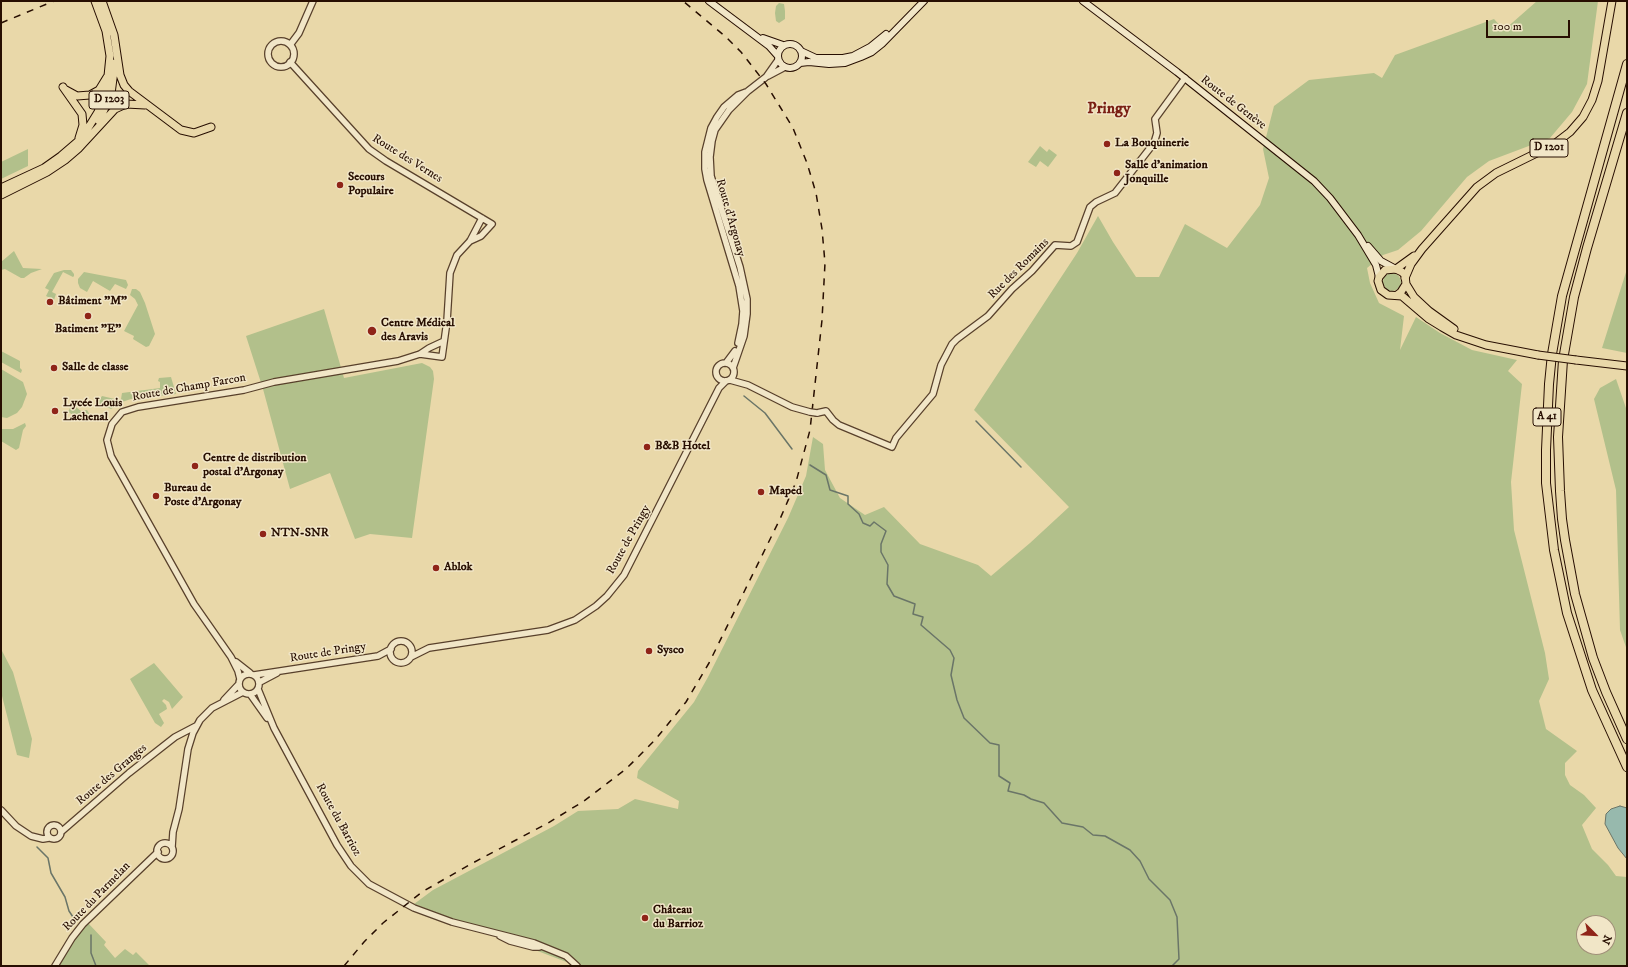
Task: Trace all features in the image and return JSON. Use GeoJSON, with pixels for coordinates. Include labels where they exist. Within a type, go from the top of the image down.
{"type":"FeatureCollection","features":[{"type":"Feature","properties":{"kind":"highway","name":"A 41"},"geometry":{"type":"LineString","coordinates":[[1627,64],[1562,296],[1551,362],[1546,450],[1546,483],[1554,550],[1567,613],[1592,690],[1627,767]]}},
{"type":"Feature","properties":{"kind":"highway","name":"A 41"},"geometry":{"type":"LineString","coordinates":[[1627,113],[1587,248],[1573,304],[1560,383],[1558,444],[1560,491],[1565,540],[1575,594],[1593,658],[1627,739]]}},
{"type":"Feature","properties":{"kind":"main road"},"geometry":{"type":"LineString","coordinates":[[709,1],[772,48],[785,67],[794,68],[800,63],[802,58],[801,51]]}},
{"type":"Feature","properties":{"kind":"main road"},"geometry":{"type":"LineString","coordinates":[[778,58],[779,49],[788,43],[794,44],[801,51],[816,58],[843,58],[860,52],[880,40],[918,1]]}},
{"type":"Feature","properties":{"kind":"main road"},"geometry":{"type":"LineString","coordinates":[[800,63],[845,63],[867,55],[882,44],[924,1]]}},
{"type":"Feature","properties":{"kind":"main road","name":"Route de Genève"},"geometry":{"type":"LineString","coordinates":[[1083,1],[1184,78],[1314,181],[1330,198],[1381,261],[1395,268]]}},
{"type":"Feature","properties":{"kind":"main road","name":"D 1201"},"geometry":{"type":"LineString","coordinates":[[1406,281],[1411,264],[1422,249],[1486,179],[1506,167],[1553,145],[1570,132],[1579,122],[1590,105],[1596,89],[1612,1]]}},
{"type":"Feature","properties":{"kind":"main road","name":"D 1203"},"geometry":{"type":"LineString","coordinates":[[1,195],[56,167],[83,144],[97,125],[109,99],[114,79],[116,49],[111,24],[98,2]]}},
{"type":"Feature","properties":{"kind":"main road","name":"D 1203"},"geometry":{"type":"LineString","coordinates":[[1,188],[44,168],[61,156],[75,145],[86,132],[98,112],[105,94],[110,56],[108,38],[98,2]]}},
{"type":"Feature","properties":{"kind":"main road"},"geometry":{"type":"LineString","coordinates":[[752,33],[774,43],[783,45]]}},
{"type":"Feature","properties":{"kind":"main road"},"geometry":{"type":"LineString","coordinates":[[116,49],[120,75],[124,85],[132,95],[149,105],[181,130],[194,133],[211,127]]}},
{"type":"Feature","properties":{"kind":"main road"},"geometry":{"type":"LineString","coordinates":[[75,145],[82,129],[83,116],[80,108],[68,96],[63,87],[77,96],[90,96],[99,90],[109,72]]}},
{"type":"Feature","properties":{"kind":"main road"},"geometry":{"type":"LineString","coordinates":[[83,144],[109,115],[119,107],[132,103],[149,105]]}},
{"type":"Feature","properties":{"kind":"main road","name":"Route de Genève"},"geometry":{"type":"LineString","coordinates":[[1358,234],[1376,265],[1379,277]]}},
{"type":"Feature","properties":{"kind":"main road","name":"D 1201"},"geometry":{"type":"LineString","coordinates":[[1395,268],[1422,249]]}},
{"type":"Feature","properties":{"kind":"main road"},"geometry":{"type":"LineString","coordinates":[[1472,340],[1429,311],[1411,293],[1402,272],[1395,268],[1385,270],[1379,277],[1378,281],[1381,290],[1388,295],[1397,295],[1408,300],[1429,319],[1456,334],[1472,340],[1496,348],[1538,355],[1627,366]]}},
{"type":"Feature","properties":{"kind":"main road"},"geometry":{"type":"LineString","coordinates":[[1397,295],[1401,292],[1406,281]]}},
{"type":"Feature","properties":{"kind":"street"},"geometry":{"type":"LineString","coordinates":[[290,45],[299,33],[313,1]]}},
{"type":"Feature","properties":{"kind":"street"},"geometry":{"type":"LineString","coordinates":[[283,41],[290,45],[294,54],[290,62],[285,66],[276,66],[269,60],[268,54],[270,48],[276,42],[283,41]]}},
{"type":"Feature","properties":{"kind":"street","name":"Route d'Argonay"},"geometry":{"type":"LineString","coordinates":[[766,77],[778,58]]}},
{"type":"Feature","properties":{"kind":"street","name":"Route des Vernes"},"geometry":{"type":"LineString","coordinates":[[290,62],[369,150],[492,224],[481,236],[470,241]]}},
{"type":"Feature","properties":{"kind":"street","name":"Route d'Argonay"},"geometry":{"type":"LineString","coordinates":[[728,380],[733,370],[744,336],[747,314],[747,299],[740,267],[712,176],[710,152],[712,141],[721,120],[729,110],[748,91],[766,77],[785,67]]}},
{"type":"Feature","properties":{"kind":"street","name":"Rue des Romains"},"geometry":{"type":"LineString","coordinates":[[748,385],[784,404],[810,412],[817,413],[826,411],[839,425],[892,447],[896,438],[933,394],[941,365],[952,344],[988,316],[1055,245],[1071,246],[1077,242],[1090,207],[1096,202],[1115,193],[1154,143],[1157,133],[1155,119],[1184,78]]}},
{"type":"Feature","properties":{"kind":"street","name":"Route d'Argonay"},"geometry":{"type":"LineString","coordinates":[[718,378],[716,372],[717,368],[726,363],[733,355],[738,342],[742,324],[742,311],[739,286],[707,180],[705,169],[705,152],[711,128],[724,107],[738,95],[748,91]]}},
{"type":"Feature","properties":{"kind":"street"},"geometry":{"type":"LineString","coordinates":[[444,341],[450,273],[457,255],[470,241],[482,218]]}},
{"type":"Feature","properties":{"kind":"street","name":"Route de Champ Farcon"},"geometry":{"type":"LineString","coordinates":[[239,681],[238,671],[231,657],[194,604],[111,456],[107,440],[112,424],[122,412],[138,407],[244,390],[274,382],[398,362],[420,354],[444,341]]}},
{"type":"Feature","properties":{"kind":"street","name":"Route de Champ Farcon"},"geometry":{"type":"LineString","coordinates":[[420,354],[442,357],[444,341]]}},
{"type":"Feature","properties":{"kind":"street"},"geometry":{"type":"LineString","coordinates":[[726,363],[748,385]]}},
{"type":"Feature","properties":{"kind":"street"},"geometry":{"type":"LineString","coordinates":[[718,378],[721,381],[728,380],[748,385]]}},
{"type":"Feature","properties":{"kind":"street"},"geometry":{"type":"LineString","coordinates":[[718,378],[719,388]]}},
{"type":"Feature","properties":{"kind":"street","name":"Route de Pringy"},"geometry":{"type":"LineString","coordinates":[[410,647],[429,648],[548,630],[575,620],[596,606],[607,596],[624,575],[719,388],[728,380]]}},
{"type":"Feature","properties":{"kind":"street"},"geometry":{"type":"LineString","coordinates":[[399,642],[407,644],[410,647],[411,657],[408,661],[402,663],[396,662],[392,658],[391,649],[394,644],[399,642]]}},
{"type":"Feature","properties":{"kind":"street","name":"Route de Pringy"},"geometry":{"type":"LineString","coordinates":[[411,657],[429,648]]}},
{"type":"Feature","properties":{"kind":"street","name":"Route de Pringy"},"geometry":{"type":"LineString","coordinates":[[378,656],[391,649]]}},
{"type":"Feature","properties":{"kind":"street","name":"Route de Pringy"},"geometry":{"type":"LineString","coordinates":[[252,674],[378,656],[392,658]]}},
{"type":"Feature","properties":{"kind":"street","name":"Route de Champ Farcon"},"geometry":{"type":"LineString","coordinates":[[231,657],[252,674]]}},
{"type":"Feature","properties":{"kind":"street","name":"Route de Pringy"},"geometry":{"type":"LineString","coordinates":[[259,686],[281,671]]}},
{"type":"Feature","properties":{"kind":"street"},"geometry":{"type":"LineString","coordinates":[[173,832],[160,846],[160,854],[166,858],[172,853],[173,832],[178,814],[191,739],[197,726],[208,711],[221,703],[243,692],[250,694],[256,692],[259,686],[252,674],[246,674],[221,703]]}},
{"type":"Feature","properties":{"kind":"street"},"geometry":{"type":"LineString","coordinates":[[239,681],[243,692]]}},
{"type":"Feature","properties":{"kind":"street","name":"Route du Barrioz"},"geometry":{"type":"LineString","coordinates":[[259,686],[274,728]]}},
{"type":"Feature","properties":{"kind":"street","name":"Route du Barrioz"},"geometry":{"type":"LineString","coordinates":[[250,694],[274,728],[347,861],[369,884],[414,908],[452,922],[534,943],[540,947],[560,953],[571,960],[576,966]]}},
{"type":"Feature","properties":{"kind":"street","name":"Route des Granges"},"geometry":{"type":"LineString","coordinates":[[49,838],[56,839],[60,836],[61,832],[129,773],[178,735],[197,726]]}},
{"type":"Feature","properties":{"kind":"street"},"geometry":{"type":"LineString","coordinates":[[178,735],[191,739]]}},
{"type":"Feature","properties":{"kind":"street"},"geometry":{"type":"LineString","coordinates":[[1,806],[2,811],[16,826],[31,836],[43,839],[49,838],[46,831],[51,825],[58,826],[61,832]]}},
{"type":"Feature","properties":{"kind":"street"},"geometry":{"type":"LineString","coordinates":[[164,843],[172,847]]}},
{"type":"Feature","properties":{"kind":"street","name":"Route du Parmelan"},"geometry":{"type":"LineString","coordinates":[[54,966],[78,931],[144,865],[160,854]]}},
{"type":"Feature","properties":{"kind":"green space"},"geometry":{"type":"Polygon","coordinates":[[[1537,1],[1598,1],[1587,84],[1572,112],[1550,138],[1489,161],[1467,177],[1421,231],[1398,250],[1383,255],[1367,268],[1370,283],[1379,303],[1404,316],[1400,350],[1416,317],[1440,333],[1472,350],[1517,360],[1508,371],[1522,384],[1511,482],[1514,530],[1545,653],[1549,679],[1539,701],[1546,729],[1577,751],[1565,763],[1565,775],[1570,785],[1584,795],[1596,808],[1582,825],[1592,849],[1608,865],[1616,876],[1627,877],[1627,966],[577,966],[414,904],[433,890],[554,826],[578,811],[618,809],[635,799],[678,809],[679,801],[637,778],[638,771],[694,702],[708,677],[788,518],[806,476],[813,437],[823,444],[825,470],[840,498],[865,515],[884,507],[920,544],[978,565],[991,576],[1069,507],[974,410],[1077,253],[1098,216],[1136,277],[1159,277],[1185,224],[1227,248],[1260,205],[1269,178],[1263,149],[1274,106],[1309,80],[1374,73],[1382,78],[1395,55],[1494,19],[1504,30],[1537,1]]]}},
{"type":"Feature","properties":{"kind":"green space"},"geometry":{"type":"Polygon","coordinates":[[[779,3],[784,4],[785,19],[779,23],[776,21],[775,13],[776,6],[779,3]]]}},
{"type":"Feature","properties":{"kind":"green space"},"geometry":{"type":"Polygon","coordinates":[[[1040,146],[1047,152],[1049,149],[1057,155],[1048,167],[1040,161],[1036,167],[1028,162],[1040,146]]]}},
{"type":"Feature","properties":{"kind":"green space"},"geometry":{"type":"Polygon","coordinates":[[[28,149],[28,166],[1,179],[1,162],[28,149]]]}},
{"type":"Feature","properties":{"kind":"green space"},"geometry":{"type":"Polygon","coordinates":[[[14,251],[23,268],[42,269],[31,273],[24,278],[21,278],[5,269],[1,270],[1,262],[14,251]]]}},
{"type":"Feature","properties":{"kind":"green space"},"geometry":{"type":"Polygon","coordinates":[[[1627,269],[1627,353],[1602,348],[1627,269]]]}},
{"type":"Feature","properties":{"kind":"green space"},"geometry":{"type":"Polygon","coordinates":[[[64,270],[71,270],[74,276],[73,277],[63,272],[52,292],[56,294],[54,300],[46,296],[49,290],[45,288],[54,273],[64,270]]]}},
{"type":"Feature","properties":{"kind":"green space"},"geometry":{"type":"Polygon","coordinates":[[[84,272],[126,280],[128,285],[126,289],[115,284],[110,291],[93,281],[87,292],[80,288],[78,283],[78,279],[84,272]]]}},
{"type":"Feature","properties":{"kind":"green space"},"geometry":{"type":"Polygon","coordinates":[[[1388,273],[1396,273],[1401,278],[1399,289],[1396,291],[1388,291],[1383,286],[1383,278],[1388,273]]]}},
{"type":"Feature","properties":{"kind":"green space"},"geometry":{"type":"Polygon","coordinates":[[[132,289],[136,289],[140,292],[155,334],[149,346],[146,347],[133,339],[134,336],[124,331],[138,305],[135,299],[130,295],[132,289]]]}},
{"type":"Feature","properties":{"kind":"green space"},"geometry":{"type":"Polygon","coordinates":[[[324,309],[344,378],[422,363],[430,367],[433,371],[434,379],[412,538],[370,534],[355,539],[330,473],[290,489],[263,389],[246,336],[324,309]]]}},
{"type":"Feature","properties":{"kind":"green space"},"geometry":{"type":"Polygon","coordinates":[[[1,351],[20,361],[20,368],[22,370],[21,373],[1,362],[1,351]]]}},
{"type":"Feature","properties":{"kind":"green space"},"geometry":{"type":"Polygon","coordinates":[[[1,369],[23,382],[27,394],[22,407],[17,413],[7,418],[1,417],[1,369]]]}},
{"type":"Feature","properties":{"kind":"green space"},"geometry":{"type":"Polygon","coordinates":[[[171,377],[176,394],[131,399],[122,402],[111,409],[97,403],[102,396],[119,400],[121,399],[122,393],[160,388],[160,382],[158,381],[159,378],[171,377]]]}},
{"type":"Feature","properties":{"kind":"green space"},"geometry":{"type":"Polygon","coordinates":[[[1616,379],[1627,411],[1627,650],[1620,630],[1616,490],[1594,399],[1600,388],[1616,379]]]}},
{"type":"Feature","properties":{"kind":"green space"},"geometry":{"type":"Polygon","coordinates":[[[72,404],[81,411],[87,410],[90,415],[86,422],[68,412],[72,404]]]}},
{"type":"Feature","properties":{"kind":"green space"},"geometry":{"type":"Polygon","coordinates":[[[25,423],[26,426],[23,430],[19,448],[16,450],[1,441],[1,429],[13,429],[25,423]]]}},
{"type":"Feature","properties":{"kind":"green space"},"geometry":{"type":"Polygon","coordinates":[[[1,649],[13,672],[32,739],[29,758],[17,755],[1,692],[1,649]]]}},
{"type":"Feature","properties":{"kind":"green space"},"geometry":{"type":"Polygon","coordinates":[[[154,663],[183,697],[172,709],[169,702],[164,699],[162,701],[166,705],[167,709],[159,714],[164,723],[161,727],[155,723],[130,679],[154,663]]]}},
{"type":"Feature","properties":{"kind":"green space"},"geometry":{"type":"Polygon","coordinates":[[[88,923],[106,942],[104,945],[115,958],[125,949],[133,955],[136,952],[150,966],[59,966],[79,932],[88,923]]]}},
{"type":"Feature","properties":{"kind":"water"},"geometry":{"type":"Polygon","coordinates":[[[1620,806],[1627,808],[1627,859],[1618,848],[1605,824],[1606,814],[1611,809],[1620,806]]]}},
{"type":"Feature","properties":{"kind":"waterway"},"geometry":{"type":"LineString","coordinates":[[744,396],[765,413],[792,449]]}},
{"type":"Feature","properties":{"kind":"waterway"},"geometry":{"type":"LineString","coordinates":[[976,421],[1021,467]]}},
{"type":"Feature","properties":{"kind":"waterway"},"geometry":{"type":"LineString","coordinates":[[810,465],[826,475],[830,490],[848,496],[848,504],[859,514],[863,523],[870,526],[874,522],[886,531],[881,544],[881,552],[888,565],[887,584],[894,596],[915,604],[913,614],[923,617],[921,625],[950,650],[954,658],[951,675],[957,700],[964,718],[990,743],[999,745],[999,776],[1010,783],[1008,791],[1024,795],[1044,803],[1062,823],[1083,827],[1093,835],[1105,836],[1130,850],[1140,861],[1149,879],[1170,900],[1177,917],[1179,959],[1172,966]]}},
{"type":"Feature","properties":{"kind":"waterway"},"geometry":{"type":"LineString","coordinates":[[37,847],[48,858],[51,873],[65,897],[69,911],[75,920]]}},
{"type":"Feature","properties":{"kind":"waterway"},"geometry":{"type":"LineString","coordinates":[[91,935],[91,953],[96,966]]}},
{"type":"Feature","properties":{"kind":"railway"},"geometry":{"type":"LineString","coordinates":[[1,23],[54,1]]}},
{"type":"Feature","properties":{"kind":"railway"},"geometry":{"type":"LineString","coordinates":[[344,966],[364,942],[383,923],[422,892],[548,823],[584,801],[626,769],[655,740],[686,702],[709,663],[780,519],[796,482],[810,430],[822,320],[825,263],[822,229],[816,193],[807,163],[793,128],[766,84],[741,52],[726,37],[683,1]]}},
{"type":"Feature","properties":{"kind":"place","name":"La Bouquinerie"},"geometry":{"type":"Point","coordinates":[1107,144]}},
{"type":"Feature","properties":{"kind":"place","name":"Salle d'animation Jonquille"},"geometry":{"type":"Point","coordinates":[1117,173]}},
{"type":"Feature","properties":{"kind":"place","name":"Secours Populaire"},"geometry":{"type":"Point","coordinates":[340,185]}},
{"type":"Feature","properties":{"kind":"place","name":"Bâtiment \"M\""},"geometry":{"type":"Point","coordinates":[50,302]}},
{"type":"Feature","properties":{"kind":"place","name":"Batiment \"E\""},"geometry":{"type":"Point","coordinates":[88,316]}},
{"type":"Feature","properties":{"kind":"place","name":"Centre Médical des Aravis"},"geometry":{"type":"Point","coordinates":[372,331]}},
{"type":"Feature","properties":{"kind":"place","name":"Salle de classe"},"geometry":{"type":"Point","coordinates":[54,368]}},
{"type":"Feature","properties":{"kind":"place","name":"Lycée Louis Lachenal"},"geometry":{"type":"Point","coordinates":[55,411]}},
{"type":"Feature","properties":{"kind":"place","name":"B&B Hotel"},"geometry":{"type":"Point","coordinates":[647,447]}},
{"type":"Feature","properties":{"kind":"place","name":"Centre de distribution postal d'Argonay"},"geometry":{"type":"Point","coordinates":[195,466]}},
{"type":"Feature","properties":{"kind":"place","name":"Maped"},"geometry":{"type":"Point","coordinates":[761,492]}},
{"type":"Feature","properties":{"kind":"place","name":"Bureau de Poste d'Argonay"},"geometry":{"type":"Point","coordinates":[156,496]}},
{"type":"Feature","properties":{"kind":"place","name":"NTN-SNR"},"geometry":{"type":"Point","coordinates":[263,534]}},
{"type":"Feature","properties":{"kind":"place","name":"Ablok"},"geometry":{"type":"Point","coordinates":[436,568]}},
{"type":"Feature","properties":{"kind":"place","name":"Sysco"},"geometry":{"type":"Point","coordinates":[649,651]}},
{"type":"Feature","properties":{"kind":"place","name":"Château du Barrioz"},"geometry":{"type":"Point","coordinates":[645,918]}},
{"type":"Feature","properties":{"kind":"district","name":"Pringy"},"geometry":{"type":"Point","coordinates":[1109,110]}}]}
